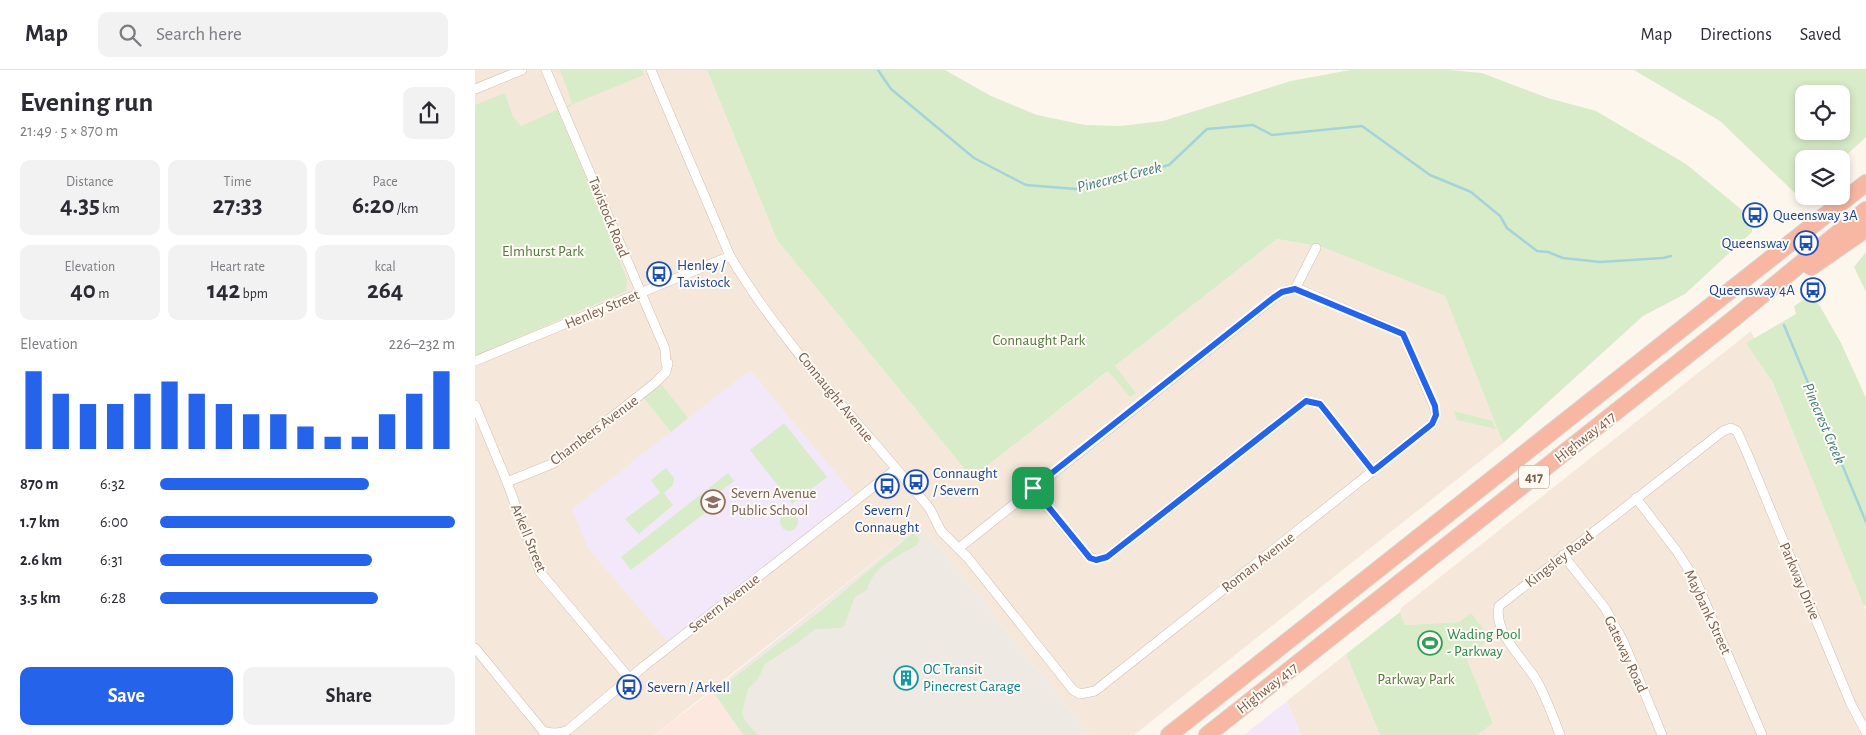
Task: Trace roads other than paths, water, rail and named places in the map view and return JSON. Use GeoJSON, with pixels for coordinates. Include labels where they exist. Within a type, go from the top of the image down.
{"type":"FeatureCollection","features":[{"type":"Feature","properties":{"kind":"highway"},"geometry":{"type":"LineString","coordinates":[[1850,185],[1866,169]]}},
{"type":"Feature","properties":{"kind":"highway","name":"417"},"geometry":{"type":"LineString","coordinates":[[1169,735],[1776,252],[1866,183]]}},
{"type":"Feature","properties":{"kind":"highway"},"geometry":{"type":"LineString","coordinates":[[1822,216],[1831,205]]}},
{"type":"Feature","properties":{"kind":"highway"},"geometry":{"type":"LineString","coordinates":[[1840,239],[1866,210]]}},
{"type":"Feature","properties":{"kind":"highway"},"geometry":{"type":"LineString","coordinates":[[1840,239],[1866,229]]}},
{"type":"Feature","properties":{"kind":"highway","name":"Highway 417"},"geometry":{"type":"LineString","coordinates":[[1207,735],[1732,320],[1840,239]]}},
{"type":"Feature","properties":{"kind":"street"},"geometry":{"type":"LineString","coordinates":[[475,89],[521,70]]}},
{"type":"Feature","properties":{"kind":"street","name":"Tavistock Road"},"geometry":{"type":"LineString","coordinates":[[546,70],[665,349],[666,364],[668,363]]}},
{"type":"Feature","properties":{"kind":"street","name":"Connaught Avenue"},"geometry":{"type":"LineString","coordinates":[[651,70],[730,256],[743,279],[780,328],[930,509],[941,531],[959,548],[1073,690]]}},
{"type":"Feature","properties":{"kind":"street"},"geometry":{"type":"LineString","coordinates":[[959,548],[1273,298],[1282,292],[1295,289],[1316,248]]}},
{"type":"Feature","properties":{"kind":"street","name":"Henley Street"},"geometry":{"type":"LineString","coordinates":[[475,361],[730,256]]}},
{"type":"Feature","properties":{"kind":"street","name":"Roman Avenue"},"geometry":{"type":"LineString","coordinates":[[1073,690],[1080,694],[1088,694],[1095,691],[1432,424],[1436,415],[1435,406],[1403,334],[1295,289]]}},
{"type":"Feature","properties":{"kind":"street","name":"Chambers Avenue"},"geometry":{"type":"LineString","coordinates":[[507,482],[554,462],[655,383],[666,372],[668,363]]}},
{"type":"Feature","properties":{"kind":"street"},"geometry":{"type":"LineString","coordinates":[[1033,488],[1085,554],[1090,558],[1101,559],[1107,557],[1306,401],[1320,404],[1373,471]]}},
{"type":"Feature","properties":{"kind":"street","name":"Arkell Street"},"geometry":{"type":"LineString","coordinates":[[475,405],[507,482],[540,572],[629,678]]}},
{"type":"Feature","properties":{"kind":"street","name":"Kingsley Road"},"geometry":{"type":"LineString","coordinates":[[1560,735],[1550,707],[1536,680],[1504,633],[1497,617],[1499,606],[1723,430],[1731,428],[1735,430]]}},
{"type":"Feature","properties":{"kind":"street","name":"Parkway Drive"},"geometry":{"type":"LineString","coordinates":[[1735,430],[1747,453],[1851,704],[1866,732]]}},
{"type":"Feature","properties":{"kind":"street","name":"Severn Avenue"},"geometry":{"type":"LineString","coordinates":[[475,648],[543,731],[551,734],[568,730],[629,678],[896,469]]}},
{"type":"Feature","properties":{"kind":"street","name":"Maybank Street"},"geometry":{"type":"LineString","coordinates":[[1636,498],[1676,550],[1696,581],[1762,735]]}},
{"type":"Feature","properties":{"kind":"street","name":"Gateway Road"},"geometry":{"type":"LineString","coordinates":[[1563,555],[1609,617],[1624,643],[1662,735]]}},
{"type":"Feature","properties":{"kind":"water","name":"Wading Pool - Parkway"},"geometry":{"type":"Polygon","coordinates":[[[1436,632],[1442,643],[1424,653],[1418,642],[1436,632]]]}},
{"type":"Feature","properties":{"kind":"waterway","name":"Pinecrest Creek"},"geometry":{"type":"LineString","coordinates":[[878,70],[891,89],[974,158],[1026,185],[1076,189],[1169,165],[1207,129],[1253,125],[1272,135],[1362,126],[1430,175],[1471,192],[1500,216],[1507,228],[1537,251],[1548,252],[1563,258],[1600,262],[1671,256]]}},
{"type":"Feature","properties":{"kind":"waterway","name":"Pinecrest Creek"},"geometry":{"type":"LineString","coordinates":[[1784,325],[1866,522]]}},
{"type":"Feature","properties":{"kind":"place","name":"Queensway 3A"},"geometry":{"type":"Point","coordinates":[1755,215]}},
{"type":"Feature","properties":{"kind":"place","name":"Queensway"},"geometry":{"type":"Point","coordinates":[1806,243]}},
{"type":"Feature","properties":{"kind":"place","name":"Henley / Tavistock"},"geometry":{"type":"Point","coordinates":[659,274]}},
{"type":"Feature","properties":{"kind":"place","name":"Queensway 4A"},"geometry":{"type":"Point","coordinates":[1813,290]}},
{"type":"Feature","properties":{"kind":"place","name":"Connaught / Severn"},"geometry":{"type":"Point","coordinates":[916,482]}},
{"type":"Feature","properties":{"kind":"place","name":"Severn / Connaught"},"geometry":{"type":"Point","coordinates":[887,486]}},
{"type":"Feature","properties":{"kind":"place","name":"Severn Avenue Public School"},"geometry":{"type":"Point","coordinates":[713,502]}},
{"type":"Feature","properties":{"kind":"place","name":"Wading Pool - Parkway"},"geometry":{"type":"Point","coordinates":[1430,643]}},
{"type":"Feature","properties":{"kind":"place","name":"OC Transit Pinecrest Garage"},"geometry":{"type":"Point","coordinates":[906,678]}},
{"type":"Feature","properties":{"kind":"place","name":"Severn / Arkell"},"geometry":{"type":"Point","coordinates":[629,687]}},
{"type":"Feature","properties":{"kind":"park label","name":"Elmhurst Park"},"geometry":{"type":"Point","coordinates":[543,251]}},
{"type":"Feature","properties":{"kind":"park label","name":"Connaught Park"},"geometry":{"type":"Point","coordinates":[1039,340]}},
{"type":"Feature","properties":{"kind":"park label","name":"Parkway Park"},"geometry":{"type":"Point","coordinates":[1416,679]}}]}
